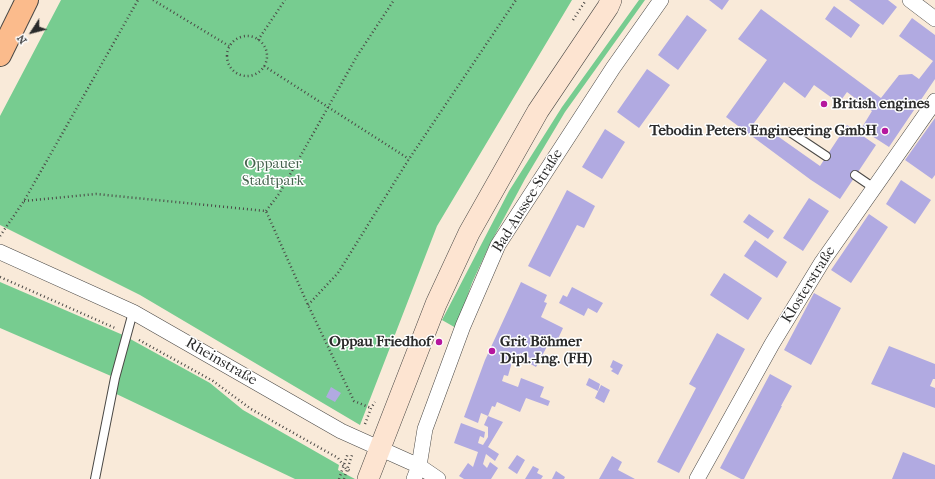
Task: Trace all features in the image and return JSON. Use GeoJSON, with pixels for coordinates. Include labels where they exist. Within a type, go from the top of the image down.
{"type":"FeatureCollection","features":[{"type":"Feature","properties":{"kind":"highway"},"geometry":{"type":"LineString","coordinates":[[0,55],[27,0]]}},
{"type":"Feature","properties":{"kind":"street","name":"Bad-Aussee-Straße"},"geometry":{"type":"LineString","coordinates":[[416,472],[425,428],[463,326],[498,245],[613,68],[662,0]]}},
{"type":"Feature","properties":{"kind":"street"},"geometry":{"type":"LineString","coordinates":[[910,0],[935,19]]}},
{"type":"Feature","properties":{"kind":"street"},"geometry":{"type":"LineString","coordinates":[[368,479],[436,304],[469,233],[538,111],[612,2]]}},
{"type":"Feature","properties":{"kind":"street","name":"Klosterstraße"},"geometry":{"type":"LineString","coordinates":[[697,479],[772,344],[822,262],[935,101]]}},
{"type":"Feature","properties":{"kind":"street","name":"Rheinstraße"},"geometry":{"type":"LineString","coordinates":[[0,252],[133,312],[334,427],[379,448],[416,472],[438,479]]}},
{"type":"Feature","properties":{"kind":"lane"},"geometry":{"type":"LineString","coordinates":[[790,132],[826,156]]}},
{"type":"Feature","properties":{"kind":"lane"},"geometry":{"type":"LineString","coordinates":[[855,176],[874,188]]}},
{"type":"Feature","properties":{"kind":"lane"},"geometry":{"type":"LineString","coordinates":[[95,479],[115,378],[133,312]]}},
{"type":"Feature","properties":{"kind":"path"},"geometry":{"type":"LineString","coordinates":[[0,236],[24,201],[138,0]]}},
{"type":"Feature","properties":{"kind":"path"},"geometry":{"type":"LineString","coordinates":[[153,0],[229,46]]}},
{"type":"Feature","properties":{"kind":"path"},"geometry":{"type":"LineString","coordinates":[[258,40],[285,0]]}},
{"type":"Feature","properties":{"kind":"path"},"geometry":{"type":"LineString","coordinates":[[266,212],[280,194],[357,56],[394,0]]}},
{"type":"Feature","properties":{"kind":"path"},"geometry":{"type":"LineString","coordinates":[[308,305],[338,273],[409,159],[516,0]]}},
{"type":"Feature","properties":{"kind":"path"},"geometry":{"type":"LineString","coordinates":[[245,36],[258,40],[265,49],[266,61],[264,66],[255,75],[249,76],[237,74],[232,70],[226,58],[229,46],[239,37],[245,36]]}},
{"type":"Feature","properties":{"kind":"path"},"geometry":{"type":"LineString","coordinates":[[264,66],[409,159]]}},
{"type":"Feature","properties":{"kind":"path"},"geometry":{"type":"LineString","coordinates":[[24,201],[96,194],[266,212]]}},
{"type":"Feature","properties":{"kind":"path"},"geometry":{"type":"LineString","coordinates":[[266,212],[354,401],[371,408]]}},
{"type":"Feature","properties":{"kind":"path"},"geometry":{"type":"LineString","coordinates":[[0,277],[127,334],[213,381],[251,409],[338,458],[346,469],[344,479]]}},
{"type":"Feature","properties":{"kind":"path"},"geometry":{"type":"LineString","coordinates":[[339,479],[354,437]]}},
{"type":"Feature","properties":{"kind":"green space","name":"Oppauer Stadtpark"},"geometry":{"type":"Polygon","coordinates":[[[61,0],[572,0],[437,226],[360,425],[140,295],[0,225],[0,116],[61,0]]]}},
{"type":"Feature","properties":{"kind":"green space"},"geometry":{"type":"Polygon","coordinates":[[[639,0],[645,0],[565,112],[525,179],[489,246],[472,283],[456,328],[442,320],[509,191],[562,107],[639,0]]]}},
{"type":"Feature","properties":{"kind":"green space"},"geometry":{"type":"Polygon","coordinates":[[[0,282],[123,335],[210,383],[243,410],[339,465],[338,470],[355,479],[295,479],[108,390],[111,376],[0,328],[0,282]]]}},
{"type":"Feature","properties":{"kind":"building"},"geometry":{"type":"Polygon","coordinates":[[[709,0],[729,0],[722,10],[709,0]]]}},
{"type":"Feature","properties":{"kind":"building"},"geometry":{"type":"Polygon","coordinates":[[[849,0],[888,0],[897,7],[883,25],[849,0]]]}},
{"type":"Feature","properties":{"kind":"building"},"geometry":{"type":"Polygon","coordinates":[[[834,6],[860,25],[851,38],[825,19],[834,6]]]}},
{"type":"Feature","properties":{"kind":"building"},"geometry":{"type":"Polygon","coordinates":[[[761,9],[881,98],[899,75],[912,74],[919,79],[933,61],[899,36],[912,18],[935,35],[935,79],[889,147],[861,129],[872,111],[847,92],[839,103],[814,85],[805,98],[784,82],[754,123],[774,138],[776,135],[820,166],[847,125],[876,145],[840,199],[811,180],[726,117],[767,60],[738,39],[761,9]]]}},
{"type":"Feature","properties":{"kind":"building"},"geometry":{"type":"Polygon","coordinates":[[[687,15],[707,30],[678,70],[658,55],[687,15]]]}},
{"type":"Feature","properties":{"kind":"building"},"geometry":{"type":"Polygon","coordinates":[[[647,69],[670,85],[639,128],[617,112],[647,69]]]}},
{"type":"Feature","properties":{"kind":"building"},"geometry":{"type":"Polygon","coordinates":[[[935,118],[935,175],[932,179],[905,160],[935,118]]]}},
{"type":"Feature","properties":{"kind":"building"},"geometry":{"type":"Polygon","coordinates":[[[605,129],[625,142],[602,179],[582,167],[605,129]]]}},
{"type":"Feature","properties":{"kind":"building"},"geometry":{"type":"Polygon","coordinates":[[[901,180],[931,200],[915,224],[886,204],[901,180]]]}},
{"type":"Feature","properties":{"kind":"building"},"geometry":{"type":"Polygon","coordinates":[[[567,190],[595,206],[584,228],[577,225],[550,277],[528,266],[567,190]]]}},
{"type":"Feature","properties":{"kind":"building"},"geometry":{"type":"Polygon","coordinates":[[[809,198],[829,211],[803,251],[783,238],[809,198]]]}},
{"type":"Feature","properties":{"kind":"building"},"geometry":{"type":"Polygon","coordinates":[[[749,214],[774,231],[768,239],[743,222],[749,214]]]}},
{"type":"Feature","properties":{"kind":"building"},"geometry":{"type":"Polygon","coordinates":[[[869,214],[888,227],[851,283],[831,270],[869,214]]]}},
{"type":"Feature","properties":{"kind":"building"},"geometry":{"type":"Polygon","coordinates":[[[755,240],[787,262],[777,278],[744,256],[755,240]]]}},
{"type":"Feature","properties":{"kind":"building"},"geometry":{"type":"Polygon","coordinates":[[[724,273],[762,298],[748,320],[710,295],[724,273]]]}},
{"type":"Feature","properties":{"kind":"building"},"geometry":{"type":"Polygon","coordinates":[[[521,282],[547,295],[544,302],[547,303],[541,317],[563,328],[557,341],[551,339],[536,367],[527,362],[530,358],[520,353],[517,364],[512,362],[508,376],[504,375],[502,381],[518,387],[521,378],[544,387],[540,397],[550,401],[548,406],[526,398],[520,412],[497,402],[495,407],[492,406],[488,416],[481,413],[478,423],[464,417],[485,360],[521,282]]]}},
{"type":"Feature","properties":{"kind":"building"},"geometry":{"type":"Polygon","coordinates":[[[572,287],[603,303],[597,313],[588,308],[584,316],[559,303],[563,295],[567,297],[572,287]]]}},
{"type":"Feature","properties":{"kind":"building"},"geometry":{"type":"Polygon","coordinates":[[[814,293],[841,308],[811,365],[784,350],[814,293]]]}},
{"type":"Feature","properties":{"kind":"building"},"geometry":{"type":"Polygon","coordinates":[[[717,333],[745,349],[679,473],[657,462],[696,388],[689,384],[717,333]]]}},
{"type":"Feature","properties":{"kind":"building"},"geometry":{"type":"Polygon","coordinates":[[[889,346],[935,364],[935,379],[933,379],[930,386],[935,388],[935,408],[871,384],[889,346]]]}},
{"type":"Feature","properties":{"kind":"building"},"geometry":{"type":"Polygon","coordinates":[[[613,360],[623,365],[618,375],[611,371],[613,369],[610,367],[613,360]]]}},
{"type":"Feature","properties":{"kind":"building"},"geometry":{"type":"Polygon","coordinates":[[[770,374],[792,386],[744,479],[741,479],[720,468],[770,374]]]}},
{"type":"Feature","properties":{"kind":"building"},"geometry":{"type":"Polygon","coordinates":[[[589,378],[600,384],[598,391],[586,385],[589,378]]]}},
{"type":"Feature","properties":{"kind":"building"},"geometry":{"type":"Polygon","coordinates":[[[601,385],[610,390],[604,403],[595,398],[601,385]]]}},
{"type":"Feature","properties":{"kind":"building"},"geometry":{"type":"Polygon","coordinates":[[[331,387],[341,393],[335,402],[326,397],[331,387]]]}},
{"type":"Feature","properties":{"kind":"building"},"geometry":{"type":"Polygon","coordinates":[[[488,416],[503,422],[488,447],[499,454],[495,461],[486,454],[483,464],[487,468],[490,462],[498,468],[491,479],[464,479],[459,476],[468,463],[473,467],[478,452],[454,443],[461,423],[485,432],[484,438],[480,436],[478,443],[483,445],[488,437],[488,427],[484,425],[488,416]]]}},
{"type":"Feature","properties":{"kind":"building"},"geometry":{"type":"Polygon","coordinates":[[[903,452],[935,465],[935,479],[892,479],[903,452]]]}},
{"type":"Feature","properties":{"kind":"building"},"geometry":{"type":"Polygon","coordinates":[[[517,455],[525,460],[517,474],[508,468],[517,455]]]}},
{"type":"Feature","properties":{"kind":"building"},"geometry":{"type":"Polygon","coordinates":[[[612,456],[622,462],[618,470],[635,479],[599,479],[612,456]]]}},
{"type":"Feature","properties":{"kind":"building"},"geometry":{"type":"Polygon","coordinates":[[[533,466],[539,469],[537,473],[543,476],[541,479],[525,479],[533,466]]]}},
{"type":"Feature","properties":{"kind":"building"},"geometry":{"type":"Polygon","coordinates":[[[556,471],[565,477],[564,479],[552,479],[556,471]]]}},
{"type":"Feature","properties":{"kind":"place","name":"British engines"},"geometry":{"type":"Point","coordinates":[824,104]}},
{"type":"Feature","properties":{"kind":"place","name":"Tebodin Peters Engineering GmbH"},"geometry":{"type":"Point","coordinates":[885,131]}},
{"type":"Feature","properties":{"kind":"place","name":"Oppau Friedhof"},"geometry":{"type":"Point","coordinates":[439,342]}},
{"type":"Feature","properties":{"kind":"place","name":"Grit Böhmer Dipl.-Ing. (FH)"},"geometry":{"type":"Point","coordinates":[492,351]}}]}
